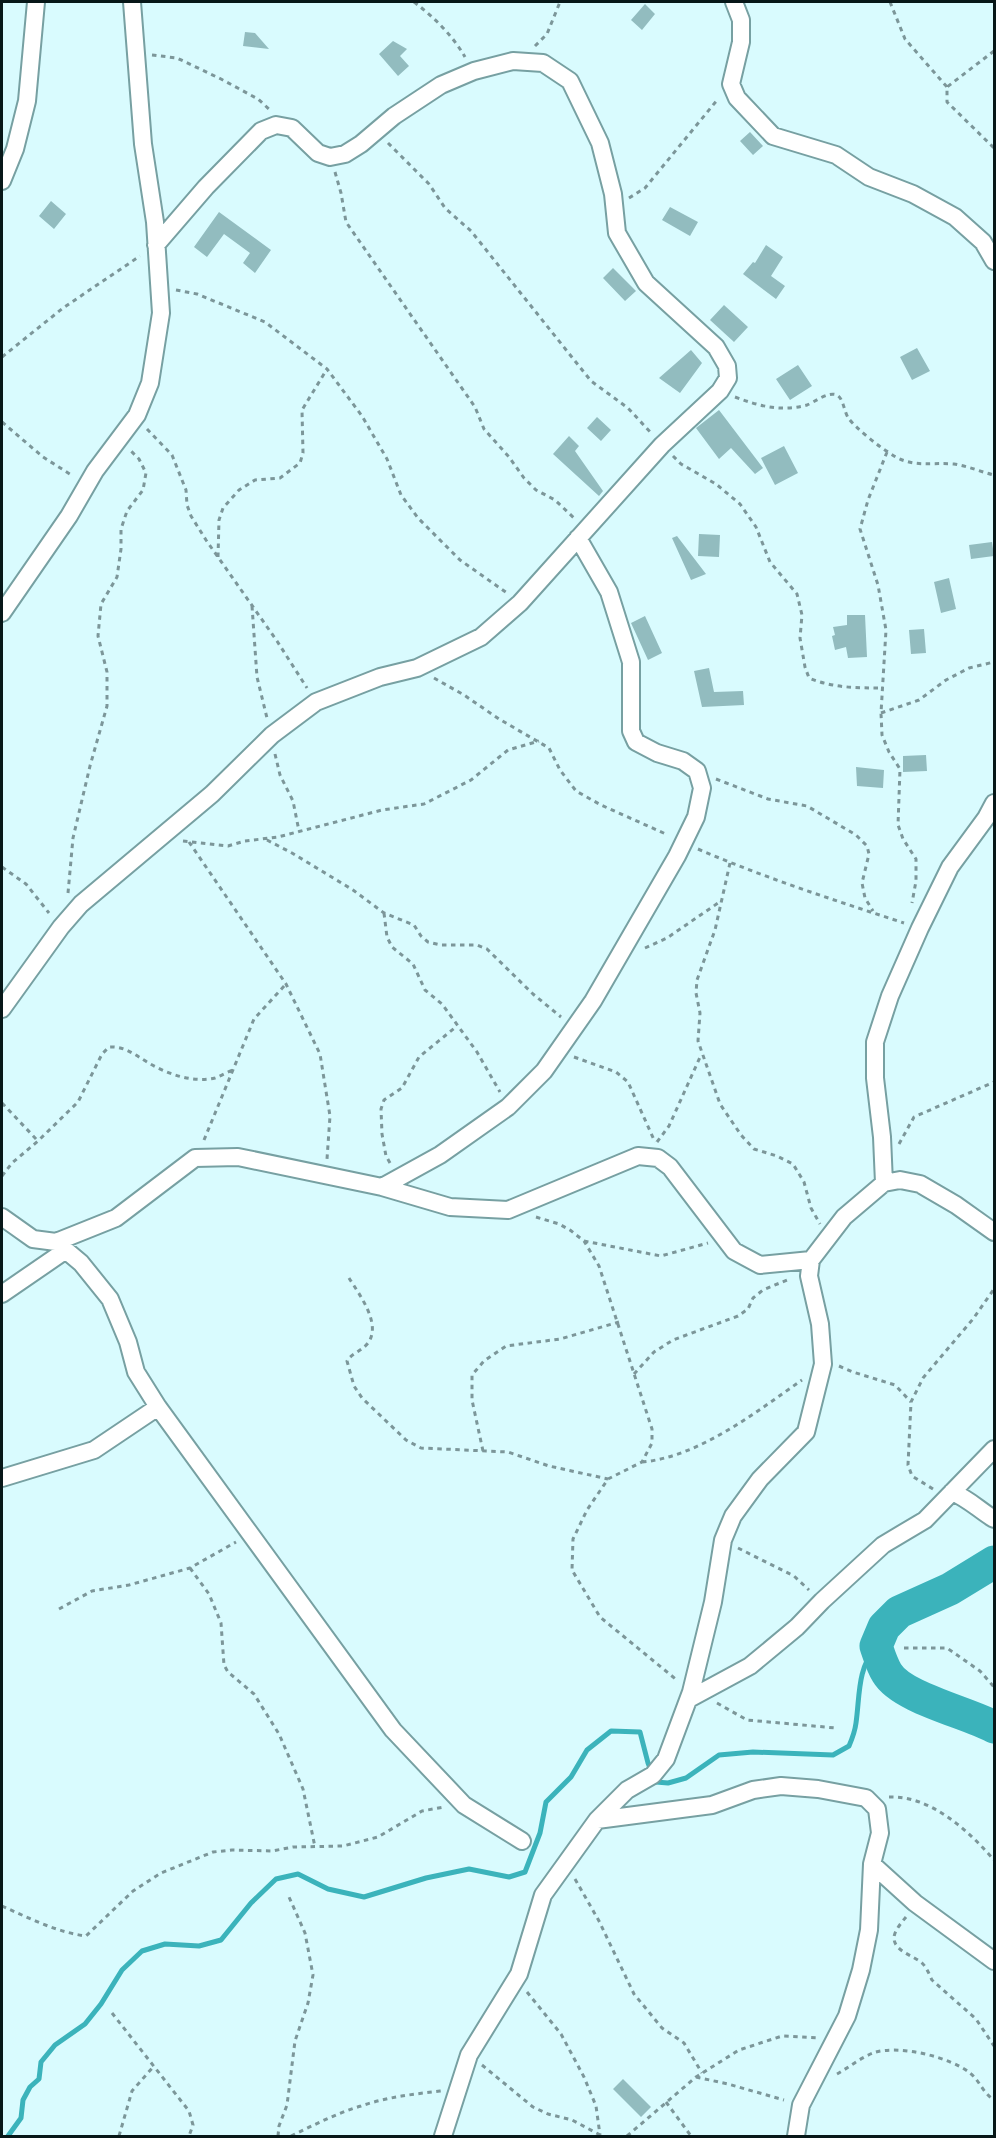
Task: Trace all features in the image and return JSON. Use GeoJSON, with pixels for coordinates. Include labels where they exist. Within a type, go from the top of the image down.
{"type":"FeatureCollection","features":[{"type":"Feature","properties":{"kind":"street"},"geometry":{"type":"LineString","coordinates":[[2,181],[15,149],[27,101],[36,2]]}},
{"type":"Feature","properties":{"kind":"street"},"geometry":{"type":"LineString","coordinates":[[2,613],[69,516],[118,439],[137,415],[150,382],[160,313],[159,288],[155,222],[143,144],[132,2]]}},
{"type":"Feature","properties":{"kind":"street"},"geometry":{"type":"LineString","coordinates":[[734,2],[741,20],[741,42],[732,84],[737,98],[773,136],[836,155],[869,177],[913,194],[947,213],[983,242],[994,261]]}},
{"type":"Feature","properties":{"kind":"street"},"geometry":{"type":"LineString","coordinates":[[2,1010],[63,925],[81,904],[212,794],[272,735],[316,702],[380,677],[417,669],[481,637],[520,603],[662,446],[720,391],[728,378],[727,366],[716,347],[646,283],[617,232],[600,143],[570,81],[543,63],[513,61],[474,71],[441,85],[394,116],[361,144],[345,154],[330,157],[318,153],[292,128],[276,125],[261,131],[206,187],[156,245]]}},
{"type":"Feature","properties":{"kind":"street"},"geometry":{"type":"LineString","coordinates":[[382,1187],[440,1155],[508,1107],[544,1071],[593,1001],[684,842],[696,816],[702,788],[697,771],[683,761],[657,753],[636,742],[631,731],[631,662],[609,592],[583,534]]}},
{"type":"Feature","properties":{"kind":"street"},"geometry":{"type":"LineString","coordinates":[[443,2136],[469,2055],[519,1974],[543,1895],[597,1820],[627,1790],[653,1775],[666,1759],[693,1695],[713,1602],[723,1540],[733,1516],[760,1479],[806,1432],[823,1364],[820,1324],[809,1268],[844,1217],[884,1177],[882,1137],[874,1078],[875,1042],[890,996],[950,867],[986,818],[994,803]]}},
{"type":"Feature","properties":{"kind":"street"},"geometry":{"type":"LineString","coordinates":[[2,1294],[61,1246],[116,1218],[195,1158],[238,1158],[382,1187],[450,1207],[508,1210],[652,1150],[670,1167],[734,1251],[760,1265],[809,1268]]}},
{"type":"Feature","properties":{"kind":"street"},"geometry":{"type":"LineString","coordinates":[[884,1177],[920,1184],[956,1205],[994,1232]]}},
{"type":"Feature","properties":{"kind":"street"},"geometry":{"type":"LineString","coordinates":[[2,1216],[33,1239],[61,1246],[81,1263],[110,1299],[128,1342],[136,1372],[158,1407],[393,1730],[464,1805],[522,1841]]}},
{"type":"Feature","properties":{"kind":"street"},"geometry":{"type":"LineString","coordinates":[[2,1478],[94,1450],[158,1407]]}},
{"type":"Feature","properties":{"kind":"street"},"geometry":{"type":"LineString","coordinates":[[693,1695],[750,1666],[797,1628],[822,1601],[882,1545],[925,1520],[994,1449]]}},
{"type":"Feature","properties":{"kind":"street"},"geometry":{"type":"LineString","coordinates":[[950,1494],[967,1498],[994,1519]]}},
{"type":"Feature","properties":{"kind":"street"},"geometry":{"type":"LineString","coordinates":[[597,1820],[712,1805],[753,1791],[781,1786],[818,1789],[866,1798],[877,1809],[880,1833],[872,1864],[869,1930],[865,1950],[847,2016],[805,2097],[796,2136]]}},
{"type":"Feature","properties":{"kind":"street"},"geometry":{"type":"LineString","coordinates":[[872,1864],[915,1903],[994,1961]]}},
{"type":"Feature","properties":{"kind":"path"},"geometry":{"type":"LineString","coordinates":[[414,2],[425,10],[457,43],[474,71]]}},
{"type":"Feature","properties":{"kind":"path"},"geometry":{"type":"LineString","coordinates":[[513,61],[533,49],[547,34],[560,2]]}},
{"type":"Feature","properties":{"kind":"path"},"geometry":{"type":"LineString","coordinates":[[890,2],[905,39],[947,87],[947,102],[994,148]]}},
{"type":"Feature","properties":{"kind":"path"},"geometry":{"type":"LineString","coordinates":[[947,87],[994,51]]}},
{"type":"Feature","properties":{"kind":"path"},"geometry":{"type":"LineString","coordinates":[[135,53],[177,58],[221,78],[258,99],[292,128]]}},
{"type":"Feature","properties":{"kind":"path"},"geometry":{"type":"LineString","coordinates":[[614,208],[645,188],[701,118],[732,84]]}},
{"type":"Feature","properties":{"kind":"path"},"geometry":{"type":"LineString","coordinates":[[374,133],[394,147],[429,184],[445,208],[471,231],[591,381],[628,408],[681,464],[716,484],[740,504],[756,527],[770,562],[796,594],[802,615],[800,638],[809,678],[850,688],[883,688]]}},
{"type":"Feature","properties":{"kind":"path"},"geometry":{"type":"LineString","coordinates":[[330,157],[341,193],[346,222],[475,407],[484,429],[536,490],[555,500],[583,534]]}},
{"type":"Feature","properties":{"kind":"path"},"geometry":{"type":"LineString","coordinates":[[2,357],[63,308],[156,245]]}},
{"type":"Feature","properties":{"kind":"path"},"geometry":{"type":"LineString","coordinates":[[159,288],[196,294],[265,322],[327,369],[362,416],[387,459],[401,495],[418,518],[460,560],[520,603]]}},
{"type":"Feature","properties":{"kind":"path"},"geometry":{"type":"LineString","coordinates":[[218,557],[219,520],[223,508],[239,490],[255,480],[280,478],[300,463],[303,453],[302,410],[327,369]]}},
{"type":"Feature","properties":{"kind":"path"},"geometry":{"type":"LineString","coordinates":[[720,391],[756,405],[780,409],[807,405],[831,394],[836,395],[841,399],[849,419],[887,452],[916,465],[955,464],[994,475]]}},
{"type":"Feature","properties":{"kind":"path"},"geometry":{"type":"LineString","coordinates":[[137,415],[152,435],[172,455],[186,490],[187,505],[191,516],[316,702]]}},
{"type":"Feature","properties":{"kind":"path"},"geometry":{"type":"LineString","coordinates":[[2,422],[43,458],[87,485]]}},
{"type":"Feature","properties":{"kind":"path"},"geometry":{"type":"LineString","coordinates":[[63,925],[73,838],[107,706],[107,672],[98,636],[101,604],[117,577],[121,529],[127,511],[143,490],[146,473],[139,459],[118,439]]}},
{"type":"Feature","properties":{"kind":"path"},"geometry":{"type":"LineString","coordinates":[[887,452],[868,500],[860,529],[878,585],[886,630],[881,713],[882,735],[900,769],[898,825],[903,839],[916,859],[916,881],[912,905]]}},
{"type":"Feature","properties":{"kind":"path"},"geometry":{"type":"LineString","coordinates":[[252,606],[257,676],[280,775],[293,801],[299,831]]}},
{"type":"Feature","properties":{"kind":"path"},"geometry":{"type":"LineString","coordinates":[[881,713],[919,700],[946,680],[969,668],[994,662]]}},
{"type":"Feature","properties":{"kind":"path"},"geometry":{"type":"LineString","coordinates":[[417,669],[464,694],[499,719],[549,748],[560,770],[576,791],[601,805],[730,863],[920,928]]}},
{"type":"Feature","properties":{"kind":"path"},"geometry":{"type":"LineString","coordinates":[[162,837],[228,846],[245,841],[266,840],[382,810],[424,804],[471,780],[508,750],[538,741]]}},
{"type":"Feature","properties":{"kind":"path"},"geometry":{"type":"LineString","coordinates":[[697,771],[768,799],[807,806],[856,835],[867,846],[869,854],[862,883],[865,898],[874,913]]}},
{"type":"Feature","properties":{"kind":"path"},"geometry":{"type":"LineString","coordinates":[[266,840],[353,890],[384,913],[414,925],[421,936],[429,942],[441,945],[477,945],[487,949],[532,994],[574,1028]]}},
{"type":"Feature","properties":{"kind":"path"},"geometry":{"type":"LineString","coordinates":[[189,842],[286,984],[320,1054],[330,1116],[326,1175]]}},
{"type":"Feature","properties":{"kind":"path"},"geometry":{"type":"LineString","coordinates":[[730,863],[715,930],[697,980],[696,993],[700,1013],[698,1041],[720,1104],[725,1112],[754,1149],[793,1164],[804,1182],[811,1208],[827,1239]]}},
{"type":"Feature","properties":{"kind":"path"},"geometry":{"type":"LineString","coordinates":[[2,867],[26,884],[63,925]]}},
{"type":"Feature","properties":{"kind":"path"},"geometry":{"type":"LineString","coordinates":[[618,955],[642,949],[667,938],[722,900]]}},
{"type":"Feature","properties":{"kind":"path"},"geometry":{"type":"LineString","coordinates":[[384,913],[387,938],[392,947],[413,964],[425,990],[442,1004],[477,1052],[508,1107]]}},
{"type":"Feature","properties":{"kind":"path"},"geometry":{"type":"LineString","coordinates":[[195,1158],[254,1019],[286,984]]}},
{"type":"Feature","properties":{"kind":"path"},"geometry":{"type":"LineString","coordinates":[[399,1178],[386,1156],[381,1109],[384,1100],[402,1088],[419,1057],[458,1026]]}},
{"type":"Feature","properties":{"kind":"path"},"geometry":{"type":"LineString","coordinates":[[2,1176],[12,1163],[78,1102],[102,1054],[108,1047],[126,1049],[171,1075],[195,1079],[215,1078],[233,1070]]}},
{"type":"Feature","properties":{"kind":"path"},"geometry":{"type":"LineString","coordinates":[[558,1052],[616,1072],[628,1082],[652,1150]]}},
{"type":"Feature","properties":{"kind":"path"},"geometry":{"type":"LineString","coordinates":[[652,1150],[673,1117],[702,1053]]}},
{"type":"Feature","properties":{"kind":"path"},"geometry":{"type":"LineString","coordinates":[[884,1177],[914,1117],[994,1082]]}},
{"type":"Feature","properties":{"kind":"path"},"geometry":{"type":"LineString","coordinates":[[2,1103],[38,1141]]}},
{"type":"Feature","properties":{"kind":"path"},"geometry":{"type":"LineString","coordinates":[[508,1210],[559,1224],[584,1241],[661,1256],[725,1238]]}},
{"type":"Feature","properties":{"kind":"path"},"geometry":{"type":"LineString","coordinates":[[584,1241],[599,1266],[652,1429],[652,1443],[642,1462]]}},
{"type":"Feature","properties":{"kind":"path"},"geometry":{"type":"LineString","coordinates":[[634,1374],[654,1352],[674,1340],[738,1316],[748,1309],[753,1298],[762,1290],[792,1279],[809,1268]]}},
{"type":"Feature","properties":{"kind":"path"},"geometry":{"type":"LineString","coordinates":[[350,1278],[364,1302],[372,1325],[370,1340],[362,1350],[347,1361],[354,1386],[362,1398],[406,1440],[421,1448],[508,1452],[549,1466],[608,1479]]}},
{"type":"Feature","properties":{"kind":"path"},"geometry":{"type":"LineString","coordinates":[[950,1494],[922,1485],[912,1476],[908,1465],[911,1402],[923,1378],[973,1319],[994,1289]]}},
{"type":"Feature","properties":{"kind":"path"},"geometry":{"type":"LineString","coordinates":[[483,1451],[472,1400],[472,1375],[484,1361],[506,1346],[560,1339],[619,1322]]}},
{"type":"Feature","properties":{"kind":"path"},"geometry":{"type":"LineString","coordinates":[[836,1728],[747,1720],[693,1695],[600,1617],[572,1569],[573,1539],[587,1510],[608,1479],[642,1462],[660,1460],[691,1449],[755,1413],[823,1364],[841,1366],[895,1385],[911,1402]]}},
{"type":"Feature","properties":{"kind":"path"},"geometry":{"type":"LineString","coordinates":[[59,1610],[92,1591],[129,1585],[190,1568],[221,1552],[249,1533]]}},
{"type":"Feature","properties":{"kind":"path"},"geometry":{"type":"LineString","coordinates":[[723,1540],[794,1576],[822,1601]]}},
{"type":"Feature","properties":{"kind":"path"},"geometry":{"type":"LineString","coordinates":[[190,1568],[209,1594],[221,1623],[224,1665],[228,1672],[254,1694],[279,1734],[303,1789],[315,1847]]}},
{"type":"Feature","properties":{"kind":"path"},"geometry":{"type":"LineString","coordinates":[[904,1648],[946,1648],[980,1671],[994,1687]]}},
{"type":"Feature","properties":{"kind":"path"},"geometry":{"type":"LineString","coordinates":[[866,1798],[893,1796],[922,1802],[976,1839],[994,1860]]}},
{"type":"Feature","properties":{"kind":"path"},"geometry":{"type":"LineString","coordinates":[[2,1906],[50,1927],[86,1936],[133,1891],[161,1874],[213,1852],[343,1846],[378,1837],[422,1811],[464,1805]]}},
{"type":"Feature","properties":{"kind":"path"},"geometry":{"type":"LineString","coordinates":[[565,1862],[598,1921],[634,1994],[662,2028],[684,2043],[702,2073]]}},
{"type":"Feature","properties":{"kind":"path"},"geometry":{"type":"LineString","coordinates":[[278,2136],[279,2126],[287,2105],[295,2040],[308,2003],[313,1975],[305,1933],[289,1897]]}},
{"type":"Feature","properties":{"kind":"path"},"geometry":{"type":"LineString","coordinates":[[915,1903],[895,1934],[894,1940],[897,1946],[921,1962],[932,1980],[976,2019],[994,2046]]}},
{"type":"Feature","properties":{"kind":"path"},"geometry":{"type":"LineString","coordinates":[[519,1974],[528,1993],[561,2034],[584,2077],[596,2106],[601,2136]]}},
{"type":"Feature","properties":{"kind":"path"},"geometry":{"type":"LineString","coordinates":[[112,2013],[189,2111],[193,2125],[189,2136]]}},
{"type":"Feature","properties":{"kind":"path"},"geometry":{"type":"LineString","coordinates":[[627,2136],[696,2077],[739,2050],[782,2036],[836,2038]]}},
{"type":"Feature","properties":{"kind":"path"},"geometry":{"type":"LineString","coordinates":[[696,2077],[805,2097],[873,2053],[893,2050],[929,2055],[957,2064],[973,2075],[982,2091],[994,2100]]}},
{"type":"Feature","properties":{"kind":"path"},"geometry":{"type":"LineString","coordinates":[[469,2055],[533,2107],[548,2114],[572,2120],[601,2136]]}},
{"type":"Feature","properties":{"kind":"path"},"geometry":{"type":"LineString","coordinates":[[119,2136],[132,2091],[154,2066]]}},
{"type":"Feature","properties":{"kind":"path"},"geometry":{"type":"LineString","coordinates":[[291,2136],[361,2106],[400,2096],[458,2088]]}},
{"type":"Feature","properties":{"kind":"path"},"geometry":{"type":"LineString","coordinates":[[666,2102],[691,2136]]}},
{"type":"Feature","properties":{"kind":"building"},"geometry":{"type":"Polygon","coordinates":[[[645,4],[655,14],[642,30],[631,20],[645,4]]]}},
{"type":"Feature","properties":{"kind":"building"},"geometry":{"type":"Polygon","coordinates":[[[245,32],[255,33],[269,49],[243,46],[245,32]]]}},
{"type":"Feature","properties":{"kind":"building"},"geometry":{"type":"Polygon","coordinates":[[[393,41],[407,49],[400,56],[409,66],[398,76],[379,54],[393,41]]]}},
{"type":"Feature","properties":{"kind":"building"},"geometry":{"type":"Polygon","coordinates":[[[750,132],[763,146],[753,155],[740,141],[750,132]]]}},
{"type":"Feature","properties":{"kind":"building"},"geometry":{"type":"Polygon","coordinates":[[[51,201],[66,214],[54,229],[39,216],[51,201]]]}},
{"type":"Feature","properties":{"kind":"building"},"geometry":{"type":"Polygon","coordinates":[[[670,207],[698,222],[690,236],[662,220],[670,207]]]}},
{"type":"Feature","properties":{"kind":"building"},"geometry":{"type":"Polygon","coordinates":[[[219,212],[271,250],[255,273],[243,263],[250,253],[224,234],[207,257],[194,247],[219,212]]]}},
{"type":"Feature","properties":{"kind":"building"},"geometry":{"type":"Polygon","coordinates":[[[766,245],[783,257],[771,276],[785,286],[776,299],[743,274],[753,262],[755,263],[766,245]]]}},
{"type":"Feature","properties":{"kind":"building"},"geometry":{"type":"Polygon","coordinates":[[[613,268],[636,291],[625,301],[603,278],[613,268]]]}},
{"type":"Feature","properties":{"kind":"building"},"geometry":{"type":"Polygon","coordinates":[[[724,305],[748,327],[734,342],[710,320],[724,305]]]}},
{"type":"Feature","properties":{"kind":"building"},"geometry":{"type":"Polygon","coordinates":[[[917,348],[930,371],[912,380],[900,357],[917,348]]]}},
{"type":"Feature","properties":{"kind":"building"},"geometry":{"type":"Polygon","coordinates":[[[691,350],[702,363],[680,393],[659,378],[691,350]]]}},
{"type":"Feature","properties":{"kind":"building"},"geometry":{"type":"Polygon","coordinates":[[[798,365],[812,386],[790,400],[776,379],[798,365]]]}},
{"type":"Feature","properties":{"kind":"building"},"geometry":{"type":"Polygon","coordinates":[[[719,410],[763,468],[755,474],[731,448],[719,459],[696,428],[719,410]]]}},
{"type":"Feature","properties":{"kind":"building"},"geometry":{"type":"Polygon","coordinates":[[[597,417],[611,430],[601,441],[587,428],[597,417]]]}},
{"type":"Feature","properties":{"kind":"building"},"geometry":{"type":"Polygon","coordinates":[[[569,436],[579,446],[575,451],[603,491],[599,496],[553,454],[569,436]]]}},
{"type":"Feature","properties":{"kind":"building"},"geometry":{"type":"Polygon","coordinates":[[[784,446],[798,473],[775,485],[761,458],[784,446]]]}},
{"type":"Feature","properties":{"kind":"building"},"geometry":{"type":"Polygon","coordinates":[[[699,534],[720,535],[719,557],[698,556],[699,534]]]}},
{"type":"Feature","properties":{"kind":"building"},"geometry":{"type":"Polygon","coordinates":[[[677,536],[706,574],[691,580],[672,538],[677,536]]]}},
{"type":"Feature","properties":{"kind":"building"},"geometry":{"type":"Polygon","coordinates":[[[992,542],[994,556],[971,559],[969,545],[992,542]]]}},
{"type":"Feature","properties":{"kind":"building"},"geometry":{"type":"Polygon","coordinates":[[[949,578],[956,609],[941,613],[934,582],[949,578]]]}},
{"type":"Feature","properties":{"kind":"building"},"geometry":{"type":"Polygon","coordinates":[[[847,615],[865,615],[867,657],[848,658],[846,647],[835,650],[833,627],[847,625],[847,615]]]}},
{"type":"Feature","properties":{"kind":"building"},"geometry":{"type":"Polygon","coordinates":[[[645,616],[662,653],[648,660],[631,623],[645,616]]]}},
{"type":"Feature","properties":{"kind":"building"},"geometry":{"type":"Polygon","coordinates":[[[924,629],[926,653],[911,654],[909,630],[924,629]]]}},
{"type":"Feature","properties":{"kind":"building"},"geometry":{"type":"Polygon","coordinates":[[[709,668],[714,692],[743,691],[744,705],[702,707],[694,671],[709,668]]]}},
{"type":"Feature","properties":{"kind":"building"},"geometry":{"type":"Polygon","coordinates":[[[926,755],[927,771],[903,772],[903,756],[926,755]]]}},
{"type":"Feature","properties":{"kind":"building"},"geometry":{"type":"Polygon","coordinates":[[[856,767],[884,770],[883,788],[857,786],[856,767]]]}},
{"type":"Feature","properties":{"kind":"building"},"geometry":{"type":"Polygon","coordinates":[[[623,2079],[651,2107],[641,2117],[613,2089],[623,2079]]]}},
{"type":"Feature","properties":{"kind":"waterway"},"geometry":{"type":"LineString","coordinates":[[994,1562],[950,1589],[899,1612],[884,1627],[876,1646],[887,1673],[906,1690],[994,1727]]}},
{"type":"Feature","properties":{"kind":"waterway"},"geometry":{"type":"LineString","coordinates":[[8,2136],[21,2118],[23,2100],[30,2087],[39,2079],[41,2062],[55,2045],[85,2024],[101,2004],[122,1970],[142,1951],[165,1944],[199,1946],[221,1940],[251,1903],[276,1879],[298,1874],[328,1889],[364,1897],[426,1878],[469,1869],[509,1877],[525,1872],[540,1833],[546,1802],[571,1777],[587,1750],[611,1731],[640,1732],[648,1763],[656,1782],[668,1783],[686,1778],[719,1755],[753,1752],[833,1755],[849,1746],[851,1741],[856,1726],[862,1674],[876,1646]]}}]}
